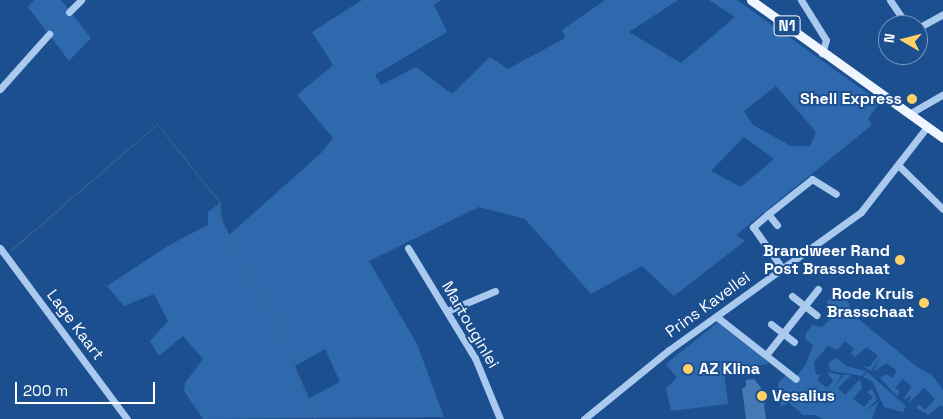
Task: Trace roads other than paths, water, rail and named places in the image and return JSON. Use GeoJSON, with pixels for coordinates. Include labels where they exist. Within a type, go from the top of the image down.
{"type":"FeatureCollection","features":[{"type":"Feature","properties":{"kind":"main road","name":"N1"},"geometry":{"type":"LineString","coordinates":[[752,0],[943,138]]}},
{"type":"Feature","properties":{"kind":"street"},"geometry":{"type":"LineString","coordinates":[[69,12],[81,0]]}},
{"type":"Feature","properties":{"kind":"street"},"geometry":{"type":"LineString","coordinates":[[801,0],[826,40],[822,52]]}},
{"type":"Feature","properties":{"kind":"street"},"geometry":{"type":"LineString","coordinates":[[890,0],[900,15]]}},
{"type":"Feature","properties":{"kind":"street"},"geometry":{"type":"LineString","coordinates":[[928,22],[943,14]]}},
{"type":"Feature","properties":{"kind":"street"},"geometry":{"type":"LineString","coordinates":[[0,89],[49,34]]}},
{"type":"Feature","properties":{"kind":"street"},"geometry":{"type":"LineString","coordinates":[[909,114],[943,94]]}},
{"type":"Feature","properties":{"kind":"street","name":"Prins Kavellei"},"geometry":{"type":"LineString","coordinates":[[584,419],[669,350],[861,212],[927,127]]}},
{"type":"Feature","properties":{"kind":"street"},"geometry":{"type":"LineString","coordinates":[[898,164],[943,209]]}},
{"type":"Feature","properties":{"kind":"street"},"geometry":{"type":"LineString","coordinates":[[782,268],[752,227],[812,179],[836,194]]}},
{"type":"Feature","properties":{"kind":"street"},"geometry":{"type":"LineString","coordinates":[[768,214],[777,225]]}},
{"type":"Feature","properties":{"kind":"street","name":"Lage Kaart"},"geometry":{"type":"LineString","coordinates":[[0,248],[127,419]]}},
{"type":"Feature","properties":{"kind":"street","name":"Martouginlei"},"geometry":{"type":"LineString","coordinates":[[408,248],[475,358],[500,419]]}},
{"type":"Feature","properties":{"kind":"street"},"geometry":{"type":"LineString","coordinates":[[766,355],[818,289]]}},
{"type":"Feature","properties":{"kind":"street"},"geometry":{"type":"LineString","coordinates":[[447,311],[495,291]]}},
{"type":"Feature","properties":{"kind":"street"},"geometry":{"type":"LineString","coordinates":[[792,296],[816,315]]}},
{"type":"Feature","properties":{"kind":"street"},"geometry":{"type":"LineString","coordinates":[[717,317],[796,379]]}},
{"type":"Feature","properties":{"kind":"street"},"geometry":{"type":"LineString","coordinates":[[771,324],[794,342]]}},
{"type":"Feature","properties":{"kind":"waterway"},"geometry":{"type":"LineString","coordinates":[[11,250],[157,124],[220,203],[221,219],[249,278],[273,311],[315,419]]}},
{"type":"Feature","properties":{"kind":"place","name":"Shell Express"},"geometry":{"type":"Point","coordinates":[912,99]}},
{"type":"Feature","properties":{"kind":"place","name":"Brandweer Rand Post Brasschaat"},"geometry":{"type":"Point","coordinates":[900,260]}},
{"type":"Feature","properties":{"kind":"place","name":"Rode Kruis Brasschaat"},"geometry":{"type":"Point","coordinates":[924,303]}},
{"type":"Feature","properties":{"kind":"place","name":"AZ Klina"},"geometry":{"type":"Point","coordinates":[688,369]}},
{"type":"Feature","properties":{"kind":"place","name":"Vesalius"},"geometry":{"type":"Point","coordinates":[762,396]}}]}
